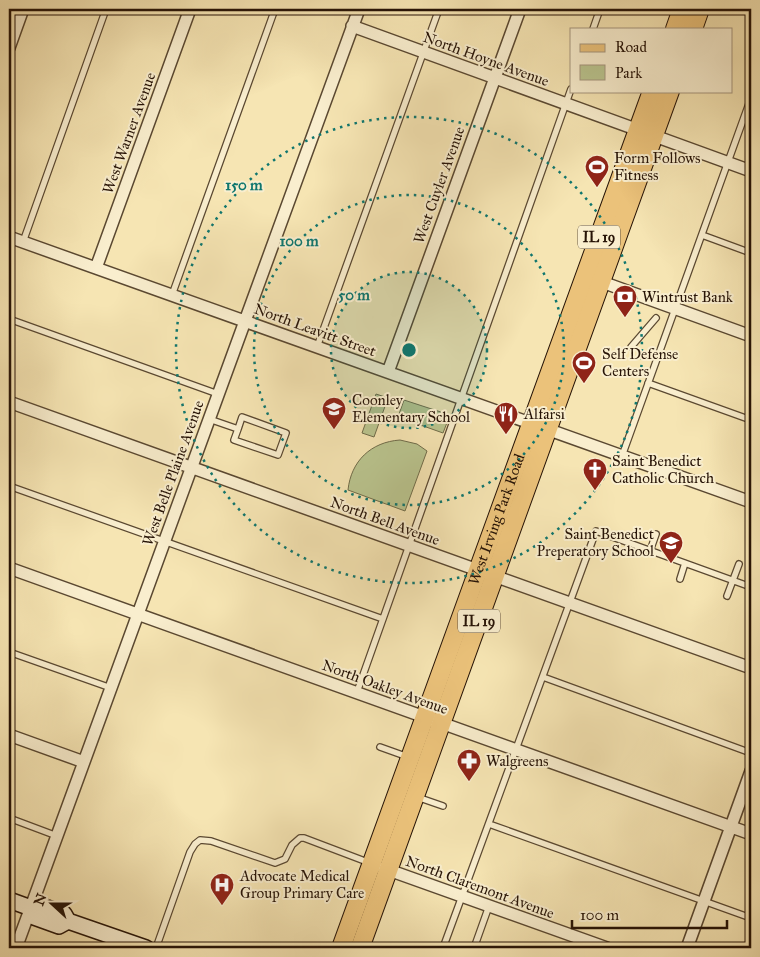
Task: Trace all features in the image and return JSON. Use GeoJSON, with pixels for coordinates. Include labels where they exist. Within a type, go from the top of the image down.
{"type":"FeatureCollection","features":[{"type":"Feature","properties":{"kind":"main road"},"geometry":{"type":"LineString","coordinates":[[675,28],[682,9]]}},
{"type":"Feature","properties":{"kind":"main road"},"geometry":{"type":"LineString","coordinates":[[693,28],[700,9]]}},
{"type":"Feature","properties":{"kind":"main road","name":"West Irving Park Road"},"geometry":{"type":"LineString","coordinates":[[341,948],[415,796],[442,723],[602,282],[646,133],[652,92]]}},
{"type":"Feature","properties":{"kind":"main road","name":"West Irving Park Road"},"geometry":{"type":"LineString","coordinates":[[360,948],[410,758],[532,423],[646,133],[669,92]]}},
{"type":"Feature","properties":{"kind":"main road"},"geometry":{"type":"LineString","coordinates":[[9,900],[31,908],[39,905],[45,907],[64,914],[68,921],[146,948]]}},
{"type":"Feature","properties":{"kind":"street"},"geometry":{"type":"LineString","coordinates":[[9,48],[23,9]]}},
{"type":"Feature","properties":{"kind":"street","name":"West Warner Avenue"},"geometry":{"type":"LineString","coordinates":[[96,268],[190,9]]}},
{"type":"Feature","properties":{"kind":"street","name":"West Belle Plaine Avenue"},"geometry":{"type":"LineString","coordinates":[[16,948],[359,9]]}},
{"type":"Feature","properties":{"kind":"street","name":"West Cuyler Avenue"},"geometry":{"type":"LineString","coordinates":[[388,372],[520,9]]}},
{"type":"Feature","properties":{"kind":"street","name":"North Hoyne Avenue"},"geometry":{"type":"LineString","coordinates":[[352,26],[751,171]]}},
{"type":"Feature","properties":{"kind":"street","name":"North Leavitt Street"},"geometry":{"type":"LineString","coordinates":[[9,236],[751,502]]}},
{"type":"Feature","properties":{"kind":"street"},"geometry":{"type":"LineString","coordinates":[[602,282],[751,336]]}},
{"type":"Feature","properties":{"kind":"street","name":"North Bell Avenue"},"geometry":{"type":"LineString","coordinates":[[9,402],[751,668]]}},
{"type":"Feature","properties":{"kind":"street","name":"North Oakley Avenue"},"geometry":{"type":"LineString","coordinates":[[9,568],[751,834]]}},
{"type":"Feature","properties":{"kind":"street"},"geometry":{"type":"LineString","coordinates":[[9,735],[84,762]]}},
{"type":"Feature","properties":{"kind":"street"},"geometry":{"type":"LineString","coordinates":[[687,948],[751,770]]}},
{"type":"Feature","properties":{"kind":"street","name":"North Claremont Avenue"},"geometry":{"type":"LineString","coordinates":[[380,867],[607,948]]}},
{"type":"Feature","properties":{"kind":"lane"},"geometry":{"type":"LineString","coordinates":[[23,242],[106,9]]}},
{"type":"Feature","properties":{"kind":"lane"},"geometry":{"type":"LineString","coordinates":[[172,295],[275,9]]}},
{"type":"Feature","properties":{"kind":"lane"},"geometry":{"type":"LineString","coordinates":[[317,346],[439,9]]}},
{"type":"Feature","properties":{"kind":"lane"},"geometry":{"type":"LineString","coordinates":[[593,28],[600,9]]}},
{"type":"Feature","properties":{"kind":"lane"},"geometry":{"type":"LineString","coordinates":[[357,692],[570,92]]}},
{"type":"Feature","properties":{"kind":"lane"},"geometry":{"type":"LineString","coordinates":[[622,456],[751,98]]}},
{"type":"Feature","properties":{"kind":"lane"},"geometry":{"type":"LineString","coordinates":[[702,235],[751,253]]}},
{"type":"Feature","properties":{"kind":"lane"},"geometry":{"type":"LineString","coordinates":[[631,346],[656,318]]}},
{"type":"Feature","properties":{"kind":"lane"},"geometry":{"type":"LineString","coordinates":[[9,319],[218,394]]}},
{"type":"Feature","properties":{"kind":"lane"},"geometry":{"type":"LineString","coordinates":[[648,383],[751,420]]}},
{"type":"Feature","properties":{"kind":"lane"},"geometry":{"type":"LineString","coordinates":[[242,417],[286,432],[278,456],[234,440],[238,429],[242,417]]}},
{"type":"Feature","properties":{"kind":"lane"},"geometry":{"type":"LineString","coordinates":[[209,419],[238,429]]}},
{"type":"Feature","properties":{"kind":"lane"},"geometry":{"type":"LineString","coordinates":[[9,486],[383,619]]}},
{"type":"Feature","properties":{"kind":"lane"},"geometry":{"type":"LineString","coordinates":[[443,948],[596,531],[751,587]]}},
{"type":"Feature","properties":{"kind":"lane"},"geometry":{"type":"LineString","coordinates":[[650,551],[656,534]]}},
{"type":"Feature","properties":{"kind":"lane"},"geometry":{"type":"LineString","coordinates":[[680,579],[685,564]]}},
{"type":"Feature","properties":{"kind":"lane"},"geometry":{"type":"LineString","coordinates":[[727,596],[739,564]]}},
{"type":"Feature","properties":{"kind":"lane"},"geometry":{"type":"LineString","coordinates":[[9,652],[111,688]]}},
{"type":"Feature","properties":{"kind":"lane"},"geometry":{"type":"LineString","coordinates":[[543,677],[751,753]]}},
{"type":"Feature","properties":{"kind":"lane"},"geometry":{"type":"LineString","coordinates":[[380,747],[427,764]]}},
{"type":"Feature","properties":{"kind":"lane"},"geometry":{"type":"LineString","coordinates":[[415,796],[443,806]]}},
{"type":"Feature","properties":{"kind":"lane"},"geometry":{"type":"LineString","coordinates":[[9,818],[57,836]]}},
{"type":"Feature","properties":{"kind":"lane"},"geometry":{"type":"LineString","coordinates":[[489,824],[751,918]]}},
{"type":"Feature","properties":{"kind":"lane"},"geometry":{"type":"LineString","coordinates":[[156,948],[190,852],[200,840],[211,841],[275,863],[285,859],[292,845],[300,838],[304,838],[380,867]]}},
{"type":"Feature","properties":{"kind":"lane"},"geometry":{"type":"LineString","coordinates":[[474,948],[489,906]]}},
{"type":"Feature","properties":{"kind":"green space"},"geometry":{"type":"Polygon","coordinates":[[[376,394],[388,398],[374,437],[362,433],[376,394]]]}},
{"type":"Feature","properties":{"kind":"green space"},"geometry":{"type":"Polygon","coordinates":[[[404,400],[450,415],[443,433],[398,417],[404,400]]]}},
{"type":"Feature","properties":{"kind":"green space"},"geometry":{"type":"Polygon","coordinates":[[[400,440],[417,444],[427,451],[405,511],[348,490],[353,470],[364,455],[380,445],[400,440]]]}},
{"type":"Feature","properties":{"kind":"place","name":"Form Follows Fitness"},"geometry":{"type":"Point","coordinates":[597,188]}},
{"type":"Feature","properties":{"kind":"place","name":"Wintrust Bank"},"geometry":{"type":"Point","coordinates":[625,318]}},
{"type":"Feature","properties":{"kind":"place","name":"Self Defense Centers"},"geometry":{"type":"Point","coordinates":[584,384]}},
{"type":"Feature","properties":{"kind":"place","name":"Coonley Elementary School"},"geometry":{"type":"Point","coordinates":[334,430]}},
{"type":"Feature","properties":{"kind":"place","name":"Alfarsi"},"geometry":{"type":"Point","coordinates":[506,435]}},
{"type":"Feature","properties":{"kind":"place","name":"Saint Benedict Catholic Church"},"geometry":{"type":"Point","coordinates":[595,491]}},
{"type":"Feature","properties":{"kind":"place","name":"Saint Benedict Preperatory School"},"geometry":{"type":"Point","coordinates":[671,564]}},
{"type":"Feature","properties":{"kind":"place","name":"Walgreens"},"geometry":{"type":"Point","coordinates":[469,782]}},
{"type":"Feature","properties":{"kind":"place","name":"Advocate Medical Group Primary Care"},"geometry":{"type":"Point","coordinates":[222,906]}}]}
